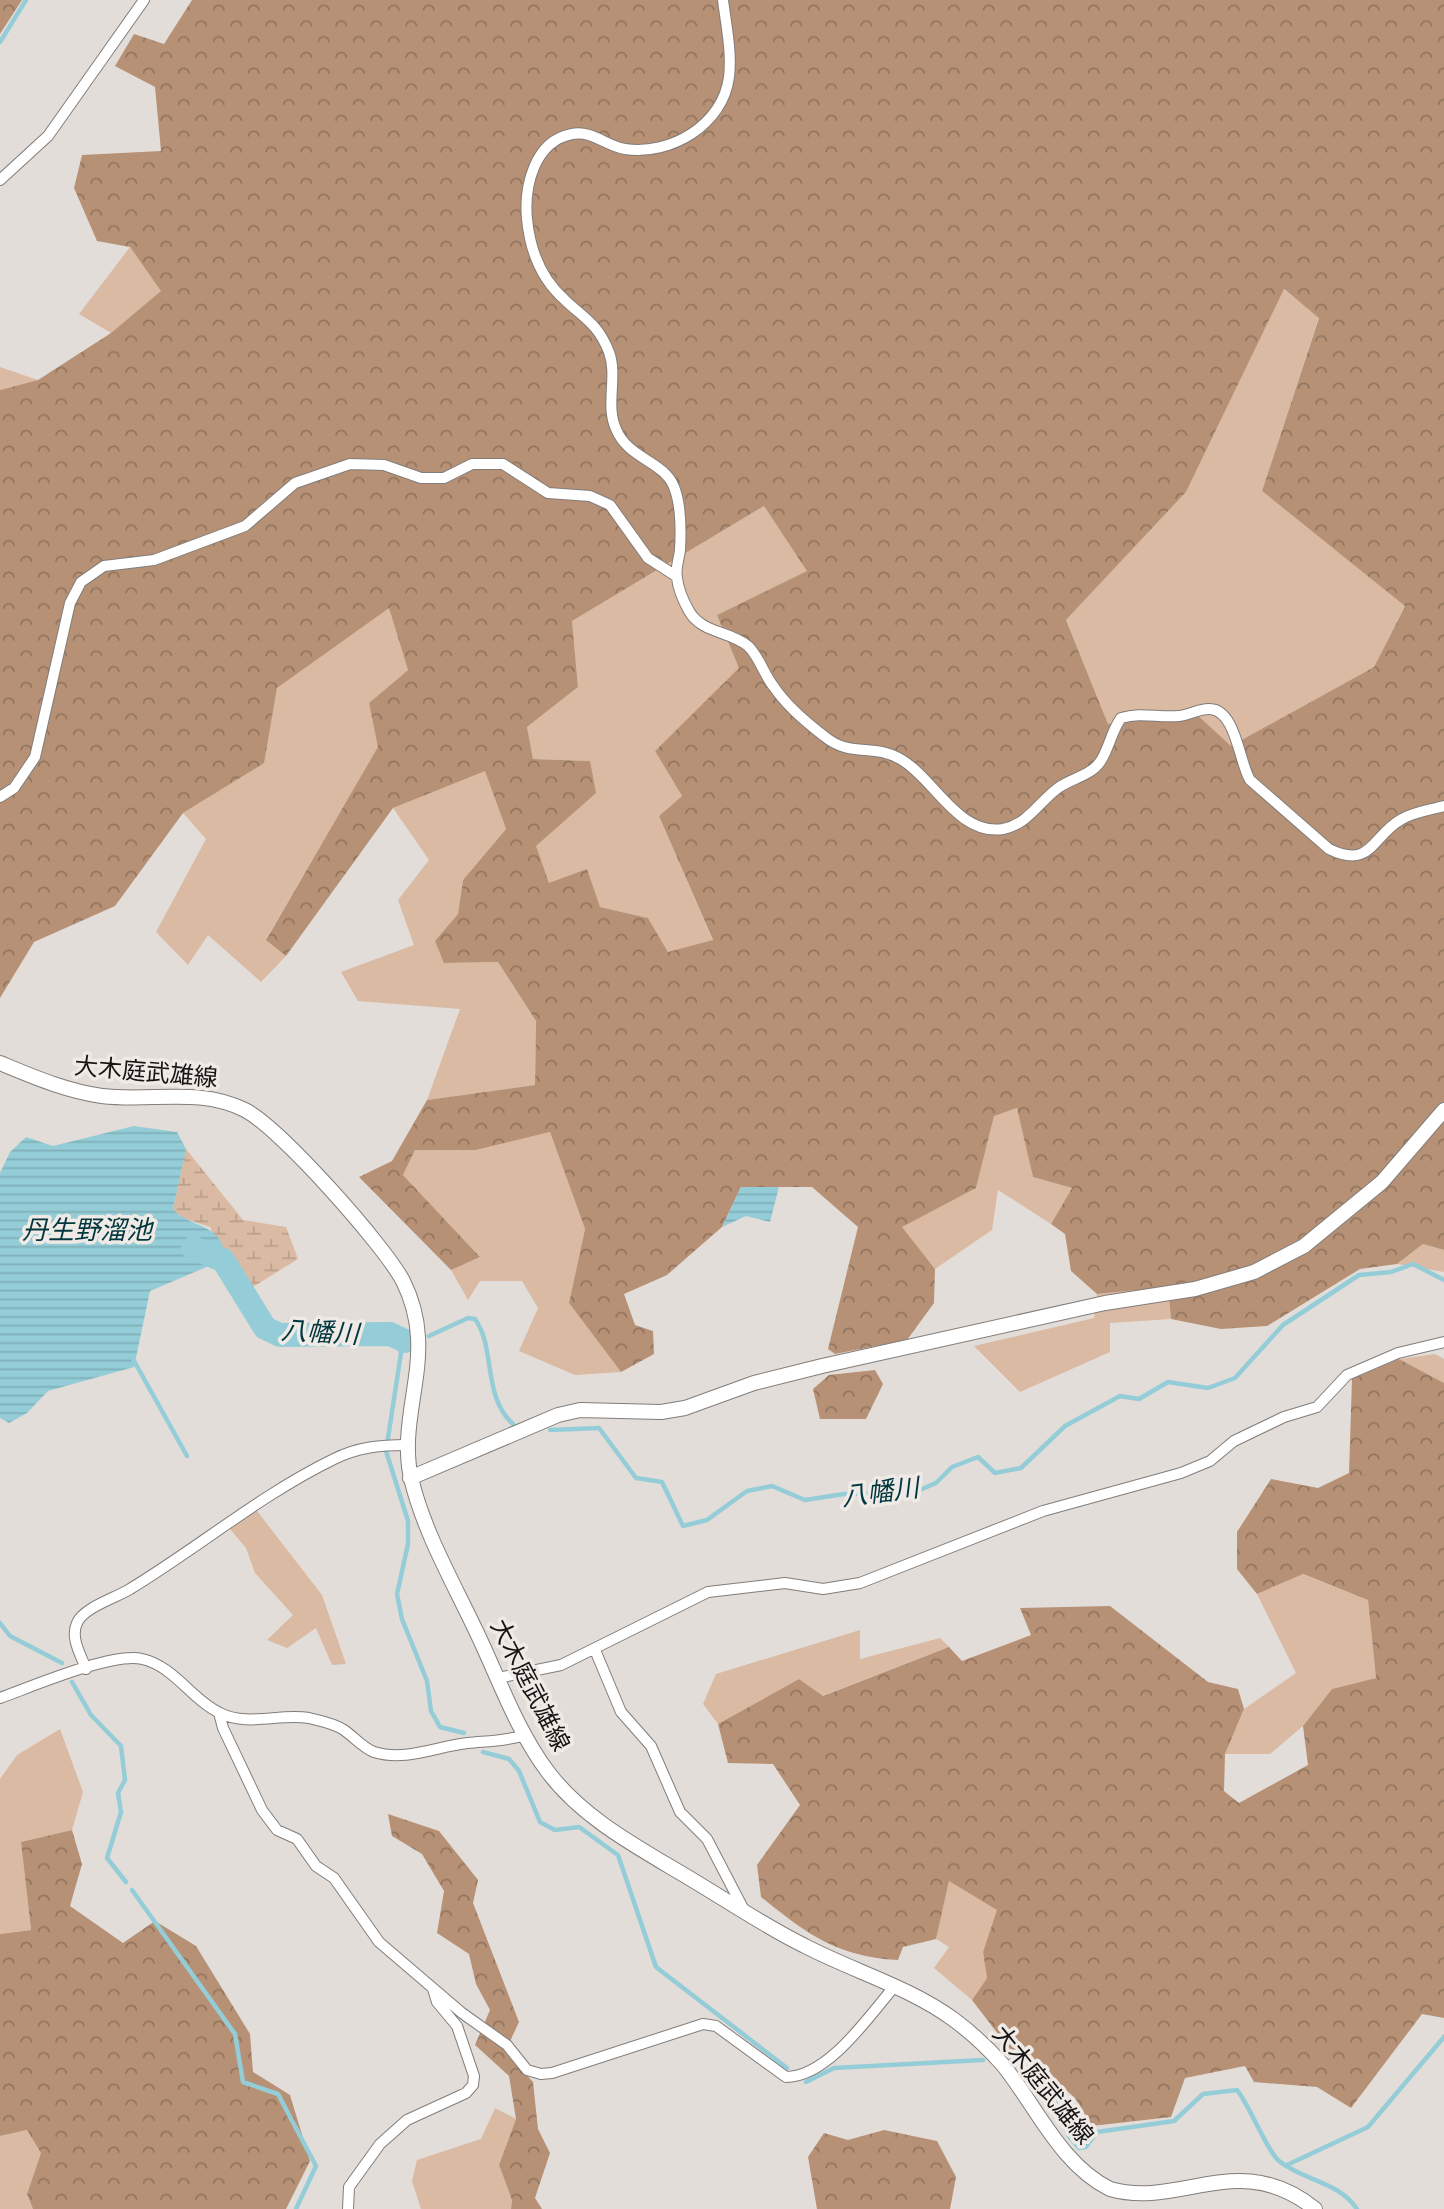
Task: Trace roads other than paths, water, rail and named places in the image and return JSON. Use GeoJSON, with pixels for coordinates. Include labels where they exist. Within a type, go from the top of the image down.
{"type":"FeatureCollection","features":[{"type":"Feature","properties":{"kind":"main road","name":"大木庭武雄線"},"geometry":{"type":"LineString","coordinates":[[0,1063],[65,1089],[104,1096],[185,1095],[223,1100],[251,1113],[284,1140],[384,1252],[402,1280],[414,1311],[419,1340],[394,1445],[410,1478],[424,1520],[526,1735],[548,1773],[577,1802],[621,1836],[802,1945],[937,2007],[974,2034],[1002,2065],[1060,2145],[1086,2174],[1111,2189],[1136,2197],[1161,2199],[1242,2182],[1271,2186],[1302,2199],[1315,2209]]}},
{"type":"Feature","properties":{"kind":"main road"},"geometry":{"type":"LineString","coordinates":[[410,1478],[558,1415],[580,1410],[661,1412],[685,1408],[754,1383],[822,1366],[1105,1303],[1195,1289],[1254,1272],[1304,1246],[1382,1182],[1444,1110]]}},
{"type":"Feature","properties":{"kind":"street"},"geometry":{"type":"LineString","coordinates":[[0,180],[48,136],[144,0]]}},
{"type":"Feature","properties":{"kind":"street"},"geometry":{"type":"LineString","coordinates":[[723,0],[729,78],[724,99],[691,135],[671,146],[649,152],[620,149],[589,134],[573,134],[555,140],[531,173],[526,193],[527,222],[534,256],[545,279],[565,300],[587,316],[600,332],[610,356],[614,426],[625,445],[638,457],[662,471],[673,484],[680,545],[676,576],[690,613],[701,625],[740,640],[753,650],[775,690],[823,736],[841,749],[881,750],[904,761],[970,823],[984,830],[1005,829],[1026,819],[1059,787],[1093,771],[1103,759],[1112,730],[1121,718],[1149,713],[1182,716],[1207,708],[1217,709],[1235,734],[1241,765],[1250,780],[1329,849],[1343,856],[1355,856],[1370,850],[1400,819],[1444,806]]}},
{"type":"Feature","properties":{"kind":"street"},"geometry":{"type":"LineString","coordinates":[[0,797],[15,788],[35,757],[70,603],[81,582],[104,566],[155,561],[245,526],[295,483],[350,464],[384,465],[421,478],[444,478],[472,464],[503,464],[548,493],[590,496],[610,505],[648,558],[676,576]]}},
{"type":"Feature","properties":{"kind":"street"},"geometry":{"type":"LineString","coordinates":[[498,1678],[561,1665],[708,1592],[785,1583],[823,1589],[860,1583],[1043,1511],[1181,1473],[1210,1461],[1234,1441],[1272,1423],[1317,1407],[1347,1375],[1398,1353],[1444,1342]]}},
{"type":"Feature","properties":{"kind":"street"},"geometry":{"type":"LineString","coordinates":[[86,1669],[75,1638],[76,1625],[82,1616],[131,1588],[210,1533],[334,1459],[394,1445]]}},
{"type":"Feature","properties":{"kind":"street"},"geometry":{"type":"LineString","coordinates":[[595,1650],[621,1712],[651,1746],[680,1812],[707,1839],[744,1910]]}},
{"type":"Feature","properties":{"kind":"street"},"geometry":{"type":"LineString","coordinates":[[0,1698],[86,1669],[126,1658],[142,1658],[159,1665],[219,1713],[245,1720],[306,1718],[327,1722],[342,1728],[371,1751],[384,1754],[408,1755],[468,1743],[506,1741],[526,1735]]}},
{"type":"Feature","properties":{"kind":"street"},"geometry":{"type":"LineString","coordinates":[[219,1713],[223,1728],[257,1799],[276,1830],[297,1839],[316,1866],[334,1878],[379,1942],[462,2013],[507,2045],[527,2070],[541,2074],[703,2024],[716,2026],[786,2077],[794,2077],[830,2060],[894,1987]]}},
{"type":"Feature","properties":{"kind":"street"},"geometry":{"type":"LineString","coordinates":[[348,2209],[349,2187],[380,2144],[407,2120],[466,2093],[473,2085],[474,2076],[457,2026],[437,2002],[432,1986]]}},
{"type":"Feature","properties":{"kind":"water","name":"丹生野溜池"},"geometry":{"type":"Polygon","coordinates":[[[134,1126],[177,1132],[186,1149],[173,1209],[214,1233],[223,1248],[223,1260],[150,1291],[134,1367],[48,1391],[27,1413],[9,1423],[0,1418],[0,1173],[10,1152],[26,1137],[53,1146],[134,1126]]]}},
{"type":"Feature","properties":{"kind":"water"},"geometry":{"type":"Polygon","coordinates":[[[741,1187],[779,1187],[770,1222],[746,1216],[722,1227],[741,1187]]]}},
{"type":"Feature","properties":{"kind":"waterway"},"geometry":{"type":"LineString","coordinates":[[0,42],[26,0]]}},
{"type":"Feature","properties":{"kind":"waterway","name":"八幡川"},"geometry":{"type":"LineString","coordinates":[[193,1248],[223,1260],[265,1328],[280,1335],[390,1334],[405,1341]]}},
{"type":"Feature","properties":{"kind":"waterway","name":"八幡川"},"geometry":{"type":"LineString","coordinates":[[550,1430],[599,1428],[636,1478],[662,1482],[683,1526],[707,1520],[747,1491],[772,1486],[805,1500],[844,1494],[913,1493],[936,1483],[952,1467],[978,1457],[995,1473],[1021,1468],[1065,1426],[1120,1396],[1139,1399],[1168,1382],[1208,1388],[1235,1378],[1283,1325],[1359,1275],[1391,1272],[1413,1264],[1444,1280]]}},
{"type":"Feature","properties":{"kind":"waterway","name":"八幡川"},"geometry":{"type":"LineString","coordinates":[[429,1336],[468,1318],[475,1319],[485,1344],[497,1400],[503,1413],[513,1424]]}},
{"type":"Feature","properties":{"kind":"waterway"},"geometry":{"type":"LineString","coordinates":[[398,1339],[401,1353],[386,1451],[408,1521],[408,1544],[397,1594],[402,1619],[427,1681],[431,1711],[440,1727],[464,1733]]}},
{"type":"Feature","properties":{"kind":"waterway"},"geometry":{"type":"LineString","coordinates":[[133,1359],[187,1456]]}},
{"type":"Feature","properties":{"kind":"waterway"},"geometry":{"type":"LineString","coordinates":[[0,1623],[10,1636],[62,1663]]}},
{"type":"Feature","properties":{"kind":"waterway"},"geometry":{"type":"LineString","coordinates":[[72,1682],[91,1715],[121,1746],[125,1780],[118,1793],[121,1812],[107,1858],[126,1882]]}},
{"type":"Feature","properties":{"kind":"waterway"},"geometry":{"type":"LineString","coordinates":[[483,1752],[509,1759],[519,1771],[540,1822],[555,1830],[579,1827],[618,1855],[656,1967],[787,2068]]}},
{"type":"Feature","properties":{"kind":"waterway"},"geometry":{"type":"LineString","coordinates":[[132,1890],[235,2034],[243,2082],[278,2094],[316,2166],[296,2209]]}},
{"type":"Feature","properties":{"kind":"waterway"},"geometry":{"type":"LineString","coordinates":[[1287,2165],[1368,2127],[1444,2037]]}},
{"type":"Feature","properties":{"kind":"waterway"},"geometry":{"type":"LineString","coordinates":[[1011,2058],[1050,2088],[1068,2135],[1079,2148],[1086,2147],[1097,2132],[1174,2121],[1203,2094],[1237,2090],[1279,2161],[1340,2192],[1357,2209]]}},
{"type":"Feature","properties":{"kind":"waterway"},"geometry":{"type":"LineString","coordinates":[[806,2082],[834,2068],[983,2060]]}}]}
